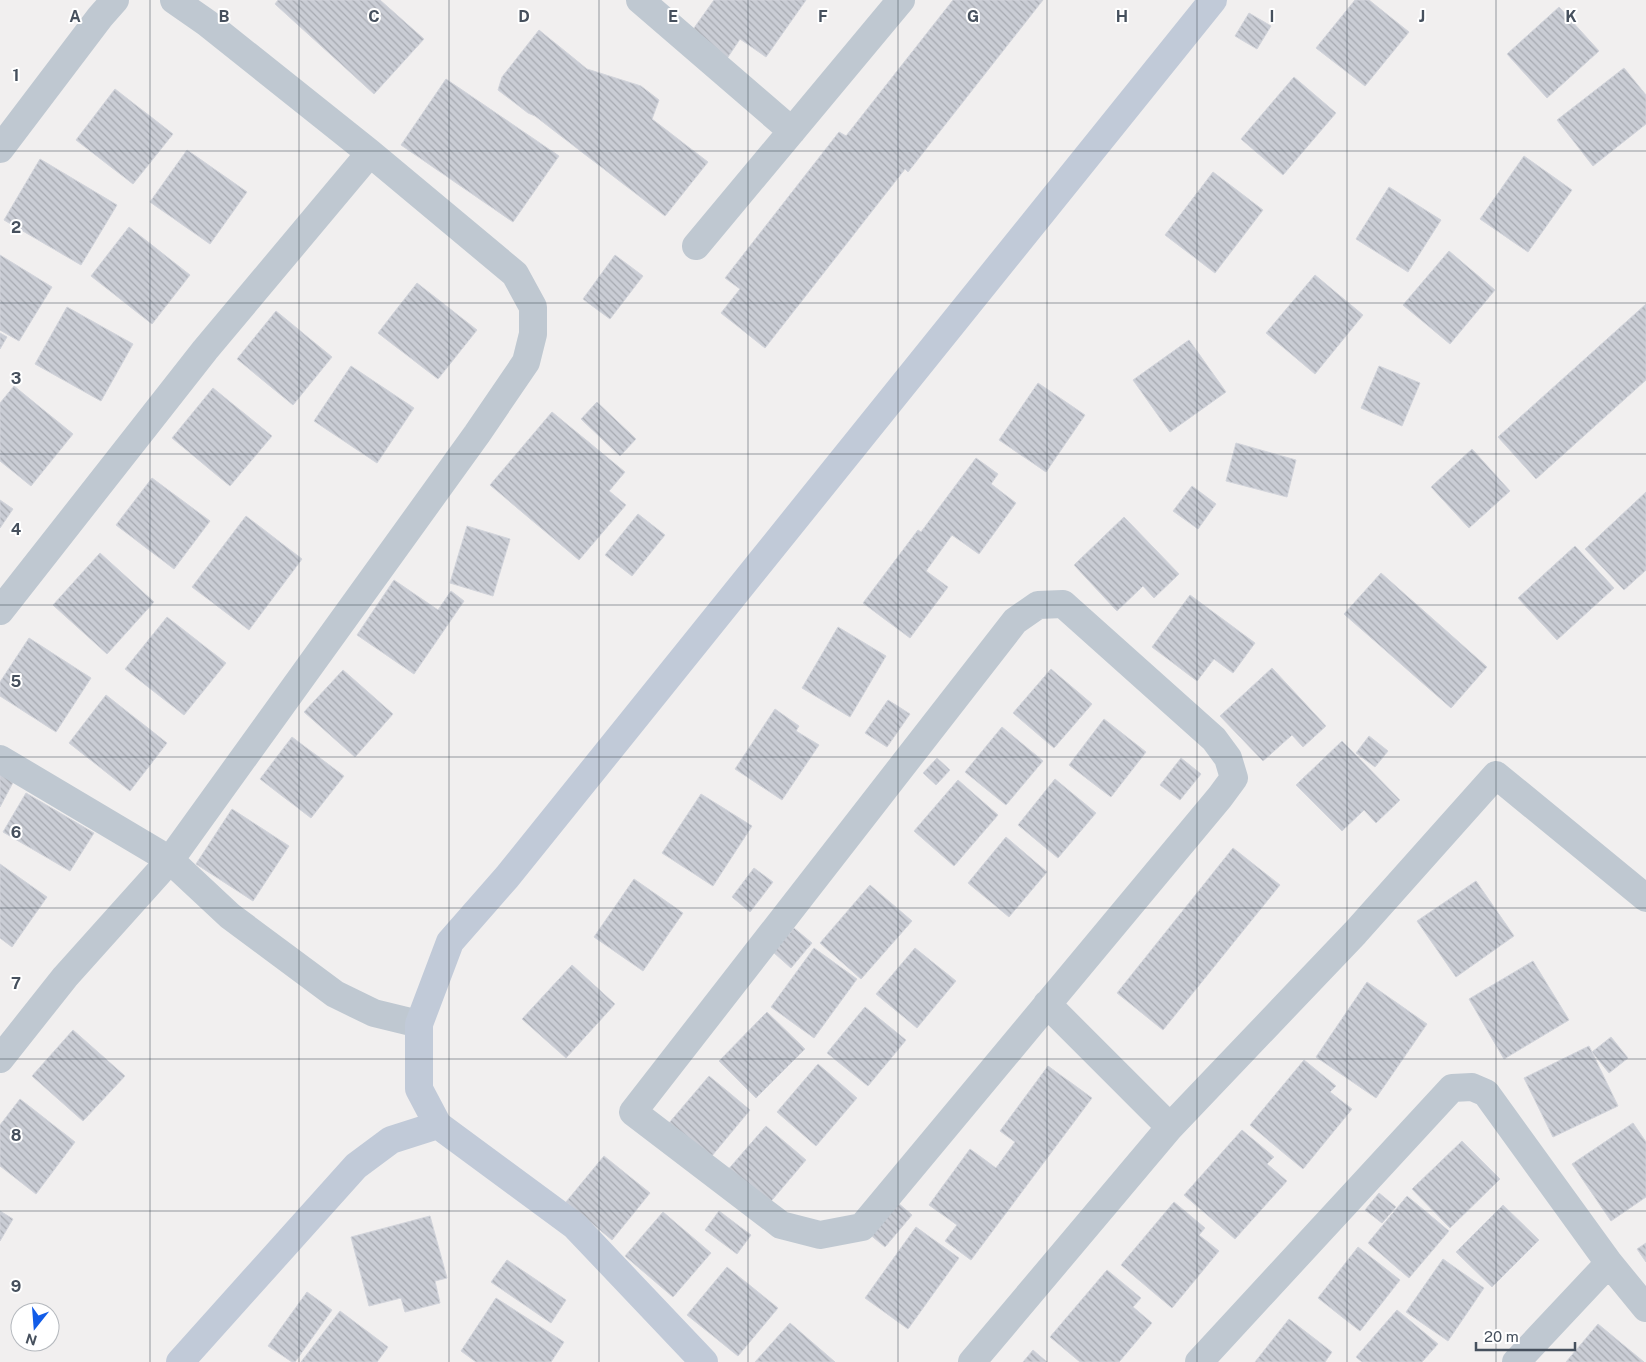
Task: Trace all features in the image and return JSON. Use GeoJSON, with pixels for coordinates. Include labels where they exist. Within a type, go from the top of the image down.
{"type":"FeatureCollection","features":[{"type":"Feature","properties":{"kind":"street"},"geometry":{"type":"LineString","coordinates":[[0,149],[115,0]]}},
{"type":"Feature","properties":{"kind":"street"},"geometry":{"type":"LineString","coordinates":[[0,1059],[66,977],[170,860],[477,434],[526,362],[533,334],[533,307],[515,274],[370,153],[207,23],[174,0]]}},
{"type":"Feature","properties":{"kind":"street"},"geometry":{"type":"LineString","coordinates":[[640,0],[792,131]]}},
{"type":"Feature","properties":{"kind":"street"},"geometry":{"type":"LineString","coordinates":[[696,246],[901,0]]}},
{"type":"Feature","properties":{"kind":"street"},"geometry":{"type":"LineString","coordinates":[[704,1362],[575,1226],[438,1126],[419,1089],[419,1024],[450,942],[507,877],[1213,0]]}},
{"type":"Feature","properties":{"kind":"street"},"geometry":{"type":"LineString","coordinates":[[0,611],[206,350],[370,153]]}},
{"type":"Feature","properties":{"kind":"street"},"geometry":{"type":"LineString","coordinates":[[1063,604],[1214,739],[1228,758],[1234,778],[1047,1004],[862,1226],[820,1235],[781,1225],[633,1112],[1015,621],[1038,605],[1063,604]]}},
{"type":"Feature","properties":{"kind":"street"},"geometry":{"type":"LineString","coordinates":[[0,759],[170,860],[230,916],[335,994],[374,1013],[419,1024]]}},
{"type":"Feature","properties":{"kind":"street"},"geometry":{"type":"LineString","coordinates":[[972,1362],[1170,1128],[1355,933],[1496,775],[1646,898]]}},
{"type":"Feature","properties":{"kind":"street"},"geometry":{"type":"LineString","coordinates":[[1047,1004],[1170,1128]]}},
{"type":"Feature","properties":{"kind":"street"},"geometry":{"type":"LineString","coordinates":[[1200,1362],[1452,1088],[1472,1086],[1486,1092],[1609,1263],[1646,1308]]}},
{"type":"Feature","properties":{"kind":"street"},"geometry":{"type":"LineString","coordinates":[[180,1362],[356,1166],[391,1140],[438,1126]]}},
{"type":"Feature","properties":{"kind":"street"},"geometry":{"type":"LineString","coordinates":[[1516,1362],[1609,1263]]}},
{"type":"Feature","properties":{"kind":"building"},"geometry":{"type":"Polygon","coordinates":[[[278,0],[380,0],[424,39],[374,94],[275,4],[278,0]]]}},
{"type":"Feature","properties":{"kind":"building"},"geometry":{"type":"Polygon","coordinates":[[[714,0],[806,0],[766,57],[740,39],[726,60],[689,35],[714,0]]]}},
{"type":"Feature","properties":{"kind":"building"},"geometry":{"type":"Polygon","coordinates":[[[953,0],[1043,0],[908,172],[905,169],[765,348],[721,313],[740,289],[725,278],[839,132],[846,136],[953,0]]]}},
{"type":"Feature","properties":{"kind":"building"},"geometry":{"type":"Polygon","coordinates":[[[1355,0],[1369,0],[1409,32],[1365,86],[1316,48],[1355,0]]]}},
{"type":"Feature","properties":{"kind":"building"},"geometry":{"type":"Polygon","coordinates":[[[1559,7],[1599,51],[1547,98],[1507,54],[1559,7]]]}},
{"type":"Feature","properties":{"kind":"building"},"geometry":{"type":"Polygon","coordinates":[[[1249,13],[1271,26],[1257,49],[1235,36],[1249,13]]]}},
{"type":"Feature","properties":{"kind":"building"},"geometry":{"type":"Polygon","coordinates":[[[539,30],[587,69],[641,86],[659,100],[652,119],[708,162],[665,216],[535,116],[528,113],[498,90],[502,77],[539,30]]]}},
{"type":"Feature","properties":{"kind":"building"},"geometry":{"type":"Polygon","coordinates":[[[1624,68],[1646,95],[1646,124],[1593,166],[1557,120],[1624,68]]]}},
{"type":"Feature","properties":{"kind":"building"},"geometry":{"type":"Polygon","coordinates":[[[1294,77],[1336,113],[1283,175],[1241,139],[1294,77]]]}},
{"type":"Feature","properties":{"kind":"building"},"geometry":{"type":"Polygon","coordinates":[[[446,79],[559,156],[513,222],[401,145],[446,79]]]}},
{"type":"Feature","properties":{"kind":"building"},"geometry":{"type":"Polygon","coordinates":[[[115,89],[173,134],[133,184],[76,140],[115,89]]]}},
{"type":"Feature","properties":{"kind":"building"},"geometry":{"type":"Polygon","coordinates":[[[187,150],[247,192],[210,244],[150,202],[187,150]]]}},
{"type":"Feature","properties":{"kind":"building"},"geometry":{"type":"Polygon","coordinates":[[[1524,156],[1572,190],[1528,252],[1480,219],[1524,156]]]}},
{"type":"Feature","properties":{"kind":"building"},"geometry":{"type":"Polygon","coordinates":[[[40,159],[117,205],[81,265],[4,220],[40,159]]]}},
{"type":"Feature","properties":{"kind":"building"},"geometry":{"type":"Polygon","coordinates":[[[1213,172],[1263,210],[1215,273],[1165,235],[1213,172]]]}},
{"type":"Feature","properties":{"kind":"building"},"geometry":{"type":"Polygon","coordinates":[[[1389,187],[1441,220],[1408,272],[1356,239],[1389,187]]]}},
{"type":"Feature","properties":{"kind":"building"},"geometry":{"type":"Polygon","coordinates":[[[129,227],[190,275],[152,324],[91,276],[129,227]]]}},
{"type":"Feature","properties":{"kind":"building"},"geometry":{"type":"Polygon","coordinates":[[[1449,251],[1495,290],[1450,344],[1403,305],[1449,251]]]}},
{"type":"Feature","properties":{"kind":"building"},"geometry":{"type":"Polygon","coordinates":[[[0,255],[52,287],[19,341],[0,330],[0,255]]]}},
{"type":"Feature","properties":{"kind":"building"},"geometry":{"type":"Polygon","coordinates":[[[615,255],[643,276],[610,319],[583,299],[615,255]]]}},
{"type":"Feature","properties":{"kind":"building"},"geometry":{"type":"Polygon","coordinates":[[[1315,275],[1363,315],[1315,374],[1266,333],[1315,275]]]}},
{"type":"Feature","properties":{"kind":"building"},"geometry":{"type":"Polygon","coordinates":[[[417,283],[477,330],[438,379],[378,333],[417,283]]]}},
{"type":"Feature","properties":{"kind":"building"},"geometry":{"type":"Polygon","coordinates":[[[1646,304],[1646,380],[1536,479],[1498,437],[1646,304]]]}},
{"type":"Feature","properties":{"kind":"building"},"geometry":{"type":"Polygon","coordinates":[[[67,307],[133,344],[101,401],[35,364],[67,307]]]}},
{"type":"Feature","properties":{"kind":"building"},"geometry":{"type":"Polygon","coordinates":[[[276,311],[332,357],[293,405],[237,359],[276,311]]]}},
{"type":"Feature","properties":{"kind":"building"},"geometry":{"type":"Polygon","coordinates":[[[0,333],[7,337],[0,349],[0,333]]]}},
{"type":"Feature","properties":{"kind":"building"},"geometry":{"type":"Polygon","coordinates":[[[1189,340],[1226,392],[1170,432],[1133,380],[1189,340]]]}},
{"type":"Feature","properties":{"kind":"building"},"geometry":{"type":"Polygon","coordinates":[[[351,366],[414,408],[377,463],[314,421],[351,366]]]}},
{"type":"Feature","properties":{"kind":"building"},"geometry":{"type":"Polygon","coordinates":[[[1379,366],[1420,383],[1402,426],[1361,408],[1379,366]]]}},
{"type":"Feature","properties":{"kind":"building"},"geometry":{"type":"Polygon","coordinates":[[[1038,383],[1085,415],[1046,472],[999,440],[1038,383]]]}},
{"type":"Feature","properties":{"kind":"building"},"geometry":{"type":"Polygon","coordinates":[[[14,386],[73,434],[31,486],[0,461],[0,403],[14,386]]]}},
{"type":"Feature","properties":{"kind":"building"},"geometry":{"type":"Polygon","coordinates":[[[213,388],[272,436],[230,486],[172,438],[213,388]]]}},
{"type":"Feature","properties":{"kind":"building"},"geometry":{"type":"Polygon","coordinates":[[[597,402],[636,439],[620,456],[581,419],[597,402]]]}},
{"type":"Feature","properties":{"kind":"building"},"geometry":{"type":"Polygon","coordinates":[[[552,412],[625,472],[609,491],[626,505],[579,560],[490,485],[552,412]]]}},
{"type":"Feature","properties":{"kind":"building"},"geometry":{"type":"Polygon","coordinates":[[[1236,443],[1296,460],[1287,497],[1226,481],[1236,443]]]}},
{"type":"Feature","properties":{"kind":"building"},"geometry":{"type":"Polygon","coordinates":[[[1472,449],[1510,491],[1469,528],[1431,487],[1472,449]]]}},
{"type":"Feature","properties":{"kind":"building"},"geometry":{"type":"Polygon","coordinates":[[[976,458],[998,474],[991,484],[1016,503],[979,554],[952,535],[926,571],[948,587],[910,638],[863,603],[918,530],[921,532],[976,458]]]}},
{"type":"Feature","properties":{"kind":"building"},"geometry":{"type":"Polygon","coordinates":[[[152,478],[210,521],[174,569],[116,525],[152,478]]]}},
{"type":"Feature","properties":{"kind":"building"},"geometry":{"type":"Polygon","coordinates":[[[1192,486],[1216,504],[1198,529],[1173,511],[1192,486]]]}},
{"type":"Feature","properties":{"kind":"building"},"geometry":{"type":"Polygon","coordinates":[[[1646,492],[1646,570],[1624,590],[1585,549],[1646,492]]]}},
{"type":"Feature","properties":{"kind":"building"},"geometry":{"type":"Polygon","coordinates":[[[0,500],[13,509],[0,528],[0,500]]]}},
{"type":"Feature","properties":{"kind":"building"},"geometry":{"type":"Polygon","coordinates":[[[638,514],[665,535],[632,576],[605,555],[638,514]]]}},
{"type":"Feature","properties":{"kind":"building"},"geometry":{"type":"Polygon","coordinates":[[[246,516],[302,559],[249,630],[192,587],[246,516]]]}},
{"type":"Feature","properties":{"kind":"building"},"geometry":{"type":"Polygon","coordinates":[[[1124,517],[1179,574],[1154,598],[1143,586],[1117,611],[1074,565],[1124,517]]]}},
{"type":"Feature","properties":{"kind":"building"},"geometry":{"type":"Polygon","coordinates":[[[467,526],[510,539],[493,596],[450,583],[467,526]]]}},
{"type":"Feature","properties":{"kind":"building"},"geometry":{"type":"Polygon","coordinates":[[[1575,546],[1614,588],[1557,640],[1518,598],[1575,546]]]}},
{"type":"Feature","properties":{"kind":"building"},"geometry":{"type":"Polygon","coordinates":[[[100,553],[154,602],[107,654],[53,605],[100,553]]]}},
{"type":"Feature","properties":{"kind":"building"},"geometry":{"type":"Polygon","coordinates":[[[1381,573],[1487,667],[1451,708],[1344,614],[1381,573]]]}},
{"type":"Feature","properties":{"kind":"building"},"geometry":{"type":"Polygon","coordinates":[[[394,580],[438,610],[451,591],[464,601],[414,674],[357,635],[394,580]]]}},
{"type":"Feature","properties":{"kind":"building"},"geometry":{"type":"Polygon","coordinates":[[[1190,595],[1255,643],[1233,673],[1214,659],[1197,681],[1152,647],[1190,595]]]}},
{"type":"Feature","properties":{"kind":"building"},"geometry":{"type":"Polygon","coordinates":[[[167,617],[226,663],[184,715],[125,669],[167,617]]]}},
{"type":"Feature","properties":{"kind":"building"},"geometry":{"type":"Polygon","coordinates":[[[838,627],[886,656],[850,717],[802,688],[838,627]]]}},
{"type":"Feature","properties":{"kind":"building"},"geometry":{"type":"Polygon","coordinates":[[[29,638],[91,678],[56,732],[0,696],[0,682],[29,638]]]}},
{"type":"Feature","properties":{"kind":"building"},"geometry":{"type":"Polygon","coordinates":[[[1272,668],[1326,726],[1303,747],[1292,735],[1263,761],[1220,716],[1272,668]]]}},
{"type":"Feature","properties":{"kind":"building"},"geometry":{"type":"Polygon","coordinates":[[[1051,669],[1092,704],[1054,748],[1013,713],[1051,669]]]}},
{"type":"Feature","properties":{"kind":"building"},"geometry":{"type":"Polygon","coordinates":[[[343,670],[393,714],[355,757],[304,712],[343,670]]]}},
{"type":"Feature","properties":{"kind":"building"},"geometry":{"type":"Polygon","coordinates":[[[106,695],[167,743],[130,791],[69,743],[106,695]]]}},
{"type":"Feature","properties":{"kind":"building"},"geometry":{"type":"Polygon","coordinates":[[[888,700],[910,714],[887,747],[865,733],[888,700]]]}},
{"type":"Feature","properties":{"kind":"building"},"geometry":{"type":"Polygon","coordinates":[[[775,709],[799,726],[796,731],[819,745],[782,800],[735,769],[775,709]]]}},
{"type":"Feature","properties":{"kind":"building"},"geometry":{"type":"Polygon","coordinates":[[[1104,719],[1146,752],[1111,797],[1069,765],[1104,719]]]}},
{"type":"Feature","properties":{"kind":"building"},"geometry":{"type":"Polygon","coordinates":[[[1002,727],[1043,761],[1006,805],[965,772],[1002,727]]]}},
{"type":"Feature","properties":{"kind":"building"},"geometry":{"type":"Polygon","coordinates":[[[1369,736],[1388,751],[1375,767],[1356,753],[1369,736]]]}},
{"type":"Feature","properties":{"kind":"building"},"geometry":{"type":"Polygon","coordinates":[[[292,737],[344,776],[311,818],[260,779],[292,737]]]}},
{"type":"Feature","properties":{"kind":"building"},"geometry":{"type":"Polygon","coordinates":[[[1342,741],[1400,800],[1376,823],[1364,810],[1342,831],[1296,785],[1342,741]]]}},
{"type":"Feature","properties":{"kind":"building"},"geometry":{"type":"Polygon","coordinates":[[[937,758],[950,770],[936,785],[923,773],[937,758]]]}},
{"type":"Feature","properties":{"kind":"building"},"geometry":{"type":"Polygon","coordinates":[[[1181,758],[1201,774],[1180,800],[1160,785],[1181,758]]]}},
{"type":"Feature","properties":{"kind":"building"},"geometry":{"type":"Polygon","coordinates":[[[0,767],[17,775],[0,807],[0,767]]]}},
{"type":"Feature","properties":{"kind":"building"},"geometry":{"type":"Polygon","coordinates":[[[1055,779],[1096,813],[1058,858],[1018,825],[1055,779]]]}},
{"type":"Feature","properties":{"kind":"building"},"geometry":{"type":"Polygon","coordinates":[[[958,780],[998,815],[954,866],[914,831],[958,780]]]}},
{"type":"Feature","properties":{"kind":"building"},"geometry":{"type":"Polygon","coordinates":[[[26,793],[94,833],[70,871],[3,832],[26,793]]]}},
{"type":"Feature","properties":{"kind":"building"},"geometry":{"type":"Polygon","coordinates":[[[701,794],[752,826],[713,886],[662,853],[701,794]]]}},
{"type":"Feature","properties":{"kind":"building"},"geometry":{"type":"Polygon","coordinates":[[[232,809],[289,846],[253,901],[196,864],[232,809]]]}},
{"type":"Feature","properties":{"kind":"building"},"geometry":{"type":"Polygon","coordinates":[[[1006,837],[1047,872],[1009,917],[968,883],[1006,837]]]}},
{"type":"Feature","properties":{"kind":"building"},"geometry":{"type":"Polygon","coordinates":[[[1233,848],[1280,885],[1163,1030],[1117,993],[1233,848]]]}},
{"type":"Feature","properties":{"kind":"building"},"geometry":{"type":"Polygon","coordinates":[[[0,864],[47,897],[12,947],[0,938],[0,864]]]}},
{"type":"Feature","properties":{"kind":"building"},"geometry":{"type":"Polygon","coordinates":[[[754,868],[773,882],[750,912],[732,897],[754,868]]]}},
{"type":"Feature","properties":{"kind":"building"},"geometry":{"type":"Polygon","coordinates":[[[634,879],[683,913],[643,971],[594,937],[634,879]]]}},
{"type":"Feature","properties":{"kind":"building"},"geometry":{"type":"Polygon","coordinates":[[[1476,881],[1514,936],[1456,977],[1417,921],[1476,881]]]}},
{"type":"Feature","properties":{"kind":"building"},"geometry":{"type":"Polygon","coordinates":[[[870,885],[912,921],[861,979],[820,943],[870,885]]]}},
{"type":"Feature","properties":{"kind":"building"},"geometry":{"type":"Polygon","coordinates":[[[794,928],[812,943],[791,968],[773,952],[794,928]]]}},
{"type":"Feature","properties":{"kind":"building"},"geometry":{"type":"Polygon","coordinates":[[[814,948],[857,979],[814,1038],[771,1007],[814,948]]]}},
{"type":"Feature","properties":{"kind":"building"},"geometry":{"type":"Polygon","coordinates":[[[915,948],[956,981],[917,1028],[876,994],[915,948]]]}},
{"type":"Feature","properties":{"kind":"building"},"geometry":{"type":"Polygon","coordinates":[[[1533,961],[1569,1020],[1504,1059],[1469,999],[1533,961]]]}},
{"type":"Feature","properties":{"kind":"building"},"geometry":{"type":"Polygon","coordinates":[[[572,965],[615,1004],[566,1058],[522,1019],[572,965]]]}},
{"type":"Feature","properties":{"kind":"building"},"geometry":{"type":"Polygon","coordinates":[[[1367,982],[1427,1024],[1376,1098],[1316,1057],[1367,982]]]}},
{"type":"Feature","properties":{"kind":"building"},"geometry":{"type":"Polygon","coordinates":[[[865,1007],[906,1040],[868,1086],[827,1053],[865,1007]]]}},
{"type":"Feature","properties":{"kind":"building"},"geometry":{"type":"Polygon","coordinates":[[[767,1012],[805,1049],[756,1098],[719,1061],[767,1012]]]}},
{"type":"Feature","properties":{"kind":"building"},"geometry":{"type":"Polygon","coordinates":[[[73,1030],[125,1076],[83,1121],[32,1076],[73,1030]]]}},
{"type":"Feature","properties":{"kind":"building"},"geometry":{"type":"Polygon","coordinates":[[[1611,1037],[1628,1058],[1609,1073],[1592,1052],[1611,1037]]]}},
{"type":"Feature","properties":{"kind":"building"},"geometry":{"type":"Polygon","coordinates":[[[1589,1046],[1618,1106],[1553,1137],[1524,1078],[1589,1046]]]}},
{"type":"Feature","properties":{"kind":"building"},"geometry":{"type":"Polygon","coordinates":[[[1304,1060],[1336,1086],[1330,1092],[1352,1109],[1303,1169],[1250,1125],[1304,1060]]]}},
{"type":"Feature","properties":{"kind":"building"},"geometry":{"type":"Polygon","coordinates":[[[818,1064],[857,1098],[816,1146],[777,1112],[818,1064]]]}},
{"type":"Feature","properties":{"kind":"building"},"geometry":{"type":"Polygon","coordinates":[[[1048,1066],[1092,1098],[971,1260],[945,1241],[957,1225],[929,1205],[970,1149],[996,1168],[1015,1142],[1000,1131],[1048,1066]]]}},
{"type":"Feature","properties":{"kind":"building"},"geometry":{"type":"Polygon","coordinates":[[[709,1076],[750,1110],[711,1157],[669,1123],[709,1076]]]}},
{"type":"Feature","properties":{"kind":"building"},"geometry":{"type":"Polygon","coordinates":[[[20,1099],[75,1142],[36,1194],[0,1166],[0,1125],[20,1099]]]}},
{"type":"Feature","properties":{"kind":"building"},"geometry":{"type":"Polygon","coordinates":[[[1633,1123],[1646,1142],[1646,1197],[1611,1221],[1572,1164],[1633,1123]]]}},
{"type":"Feature","properties":{"kind":"building"},"geometry":{"type":"Polygon","coordinates":[[[766,1126],[806,1160],[767,1206],[726,1172],[766,1126]]]}},
{"type":"Feature","properties":{"kind":"building"},"geometry":{"type":"Polygon","coordinates":[[[1242,1130],[1274,1157],[1267,1164],[1287,1181],[1235,1239],[1184,1195],[1242,1130]]]}},
{"type":"Feature","properties":{"kind":"building"},"geometry":{"type":"Polygon","coordinates":[[[1462,1141],[1500,1179],[1450,1228],[1412,1189],[1462,1141]]]}},
{"type":"Feature","properties":{"kind":"building"},"geometry":{"type":"Polygon","coordinates":[[[604,1156],[650,1193],[612,1240],[566,1202],[604,1156]]]}},
{"type":"Feature","properties":{"kind":"building"},"geometry":{"type":"Polygon","coordinates":[[[1379,1193],[1396,1207],[1382,1223],[1365,1210],[1379,1193]]]}},
{"type":"Feature","properties":{"kind":"building"},"geometry":{"type":"Polygon","coordinates":[[[890,1196],[912,1215],[885,1247],[862,1228],[890,1196]]]}},
{"type":"Feature","properties":{"kind":"building"},"geometry":{"type":"Polygon","coordinates":[[[1407,1196],[1449,1231],[1409,1278],[1368,1243],[1407,1196]]]}},
{"type":"Feature","properties":{"kind":"building"},"geometry":{"type":"Polygon","coordinates":[[[1174,1202],[1205,1228],[1199,1235],[1219,1251],[1172,1308],[1121,1265],[1174,1202]]]}},
{"type":"Feature","properties":{"kind":"building"},"geometry":{"type":"Polygon","coordinates":[[[1503,1205],[1539,1240],[1492,1287],[1456,1252],[1503,1205]]]}},
{"type":"Feature","properties":{"kind":"building"},"geometry":{"type":"Polygon","coordinates":[[[0,1211],[13,1219],[0,1241],[0,1211]]]}},
{"type":"Feature","properties":{"kind":"building"},"geometry":{"type":"Polygon","coordinates":[[[719,1211],[751,1235],[737,1254],[705,1230],[719,1211]]]}},
{"type":"Feature","properties":{"kind":"building"},"geometry":{"type":"Polygon","coordinates":[[[663,1212],[711,1253],[673,1297],[625,1256],[663,1212]]]}},
{"type":"Feature","properties":{"kind":"building"},"geometry":{"type":"Polygon","coordinates":[[[430,1216],[447,1278],[435,1281],[440,1303],[405,1312],[401,1298],[369,1306],[351,1237],[430,1216]]]}},
{"type":"Feature","properties":{"kind":"building"},"geometry":{"type":"Polygon","coordinates":[[[916,1227],[959,1258],[908,1329],[865,1298],[916,1227]]]}},
{"type":"Feature","properties":{"kind":"building"},"geometry":{"type":"Polygon","coordinates":[[[1646,1243],[1646,1262],[1637,1249],[1646,1243]]]}},
{"type":"Feature","properties":{"kind":"building"},"geometry":{"type":"Polygon","coordinates":[[[1358,1247],[1400,1280],[1360,1331],[1318,1298],[1358,1247]]]}},
{"type":"Feature","properties":{"kind":"building"},"geometry":{"type":"Polygon","coordinates":[[[1443,1259],[1484,1288],[1448,1341],[1406,1312],[1443,1259]]]}},
{"type":"Feature","properties":{"kind":"building"},"geometry":{"type":"Polygon","coordinates":[[[507,1260],[566,1300],[551,1323],[491,1282],[507,1260]]]}},
{"type":"Feature","properties":{"kind":"building"},"geometry":{"type":"Polygon","coordinates":[[[727,1267],[778,1308],[738,1356],[687,1315],[727,1267]]]}},
{"type":"Feature","properties":{"kind":"building"},"geometry":{"type":"Polygon","coordinates":[[[1107,1270],[1141,1298],[1133,1307],[1152,1323],[1119,1362],[1080,1362],[1050,1337],[1107,1270]]]}},
{"type":"Feature","properties":{"kind":"building"},"geometry":{"type":"Polygon","coordinates":[[[307,1292],[332,1310],[295,1362],[292,1362],[268,1346],[307,1292]]]}},
{"type":"Feature","properties":{"kind":"building"},"geometry":{"type":"Polygon","coordinates":[[[496,1298],[564,1342],[551,1362],[476,1362],[461,1351],[496,1298]]]}},
{"type":"Feature","properties":{"kind":"building"},"geometry":{"type":"Polygon","coordinates":[[[1397,1310],[1438,1344],[1422,1362],[1362,1362],[1356,1357],[1397,1310]]]}},
{"type":"Feature","properties":{"kind":"building"},"geometry":{"type":"Polygon","coordinates":[[[340,1311],[388,1347],[377,1362],[301,1362],[340,1311]]]}},
{"type":"Feature","properties":{"kind":"building"},"geometry":{"type":"Polygon","coordinates":[[[1289,1319],[1332,1352],[1325,1362],[1255,1362],[1289,1319]]]}},
{"type":"Feature","properties":{"kind":"building"},"geometry":{"type":"Polygon","coordinates":[[[790,1323],[835,1362],[755,1362],[790,1323]]]}},
{"type":"Feature","properties":{"kind":"building"},"geometry":{"type":"Polygon","coordinates":[[[1598,1324],[1644,1362],[1566,1362],[1598,1324]]]}},
{"type":"Feature","properties":{"kind":"building"},"geometry":{"type":"Polygon","coordinates":[[[1033,1350],[1047,1362],[1023,1362],[1033,1350]]]}}]}
